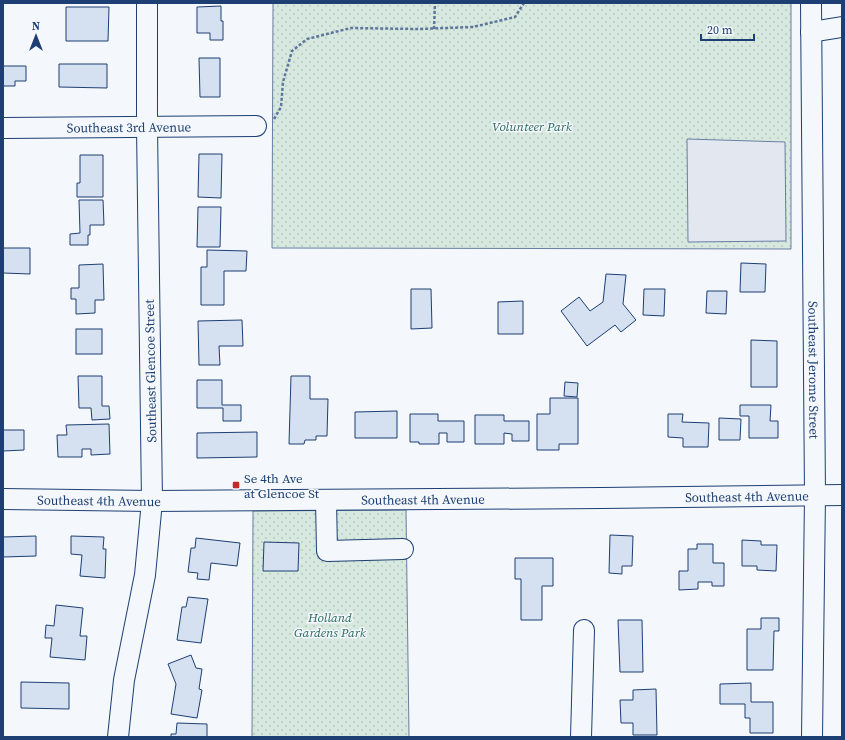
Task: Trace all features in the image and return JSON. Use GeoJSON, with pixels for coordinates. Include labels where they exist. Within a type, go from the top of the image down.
{"type":"FeatureCollection","features":[{"type":"Feature","properties":{"kind":"street","name":"Southeast Glencoe Street"},"geometry":{"type":"LineString","coordinates":[[118,737],[124,680],[146,575],[152,501],[147,127],[147,3]]}},
{"type":"Feature","properties":{"kind":"street","name":"Southeast Jerome Street"},"geometry":{"type":"LineString","coordinates":[[811,3],[815,495],[812,737]]}},
{"type":"Feature","properties":{"kind":"street"},"geometry":{"type":"LineString","coordinates":[[811,32],[842,27]]}},
{"type":"Feature","properties":{"kind":"street","name":"Southeast 3rd Avenue"},"geometry":{"type":"LineString","coordinates":[[3,128],[256,126]]}},
{"type":"Feature","properties":{"kind":"street","name":"Southeast 4th Avenue"},"geometry":{"type":"LineString","coordinates":[[3,499],[152,501],[842,495]]}},
{"type":"Feature","properties":{"kind":"street"},"geometry":{"type":"LineString","coordinates":[[326,500],[327,551],[403,549]]}},
{"type":"Feature","properties":{"kind":"street"},"geometry":{"type":"LineString","coordinates":[[581,737],[584,630]]}},
{"type":"Feature","properties":{"kind":"path"},"geometry":{"type":"LineString","coordinates":[[434,29],[435,3]]}},
{"type":"Feature","properties":{"kind":"path"},"geometry":{"type":"LineString","coordinates":[[256,126],[272,121],[281,107],[283,82],[292,51],[307,39],[351,28],[434,29],[473,27],[516,17],[524,3]]}},
{"type":"Feature","properties":{"kind":"green space","name":"Volunteer Park"},"geometry":{"type":"Polygon","coordinates":[[[273,3],[791,3],[791,249],[272,248],[273,3]]]}},
{"type":"Feature","properties":{"kind":"green space","name":"Holland Gardens Park"},"geometry":{"type":"Polygon","coordinates":[[[406,510],[409,737],[252,737],[253,511],[406,510]]]}},
{"type":"Feature","properties":{"kind":"shaded area"},"geometry":{"type":"Polygon","coordinates":[[[687,139],[785,142],[786,241],[688,242],[687,139]]]}},
{"type":"Feature","properties":{"kind":"building"},"geometry":{"type":"Polygon","coordinates":[[[221,6],[223,40],[210,40],[210,33],[197,33],[197,7],[221,6]]]}},
{"type":"Feature","properties":{"kind":"building"},"geometry":{"type":"Polygon","coordinates":[[[66,7],[109,7],[108,41],[66,41],[66,7]]]}},
{"type":"Feature","properties":{"kind":"building"},"geometry":{"type":"Polygon","coordinates":[[[199,58],[220,58],[220,97],[200,97],[199,58]]]}},
{"type":"Feature","properties":{"kind":"building"},"geometry":{"type":"Polygon","coordinates":[[[59,64],[107,64],[107,88],[59,87],[59,64]]]}},
{"type":"Feature","properties":{"kind":"building"},"geometry":{"type":"Polygon","coordinates":[[[3,66],[26,66],[26,81],[15,81],[15,86],[3,86],[3,66]]]}},
{"type":"Feature","properties":{"kind":"building"},"geometry":{"type":"Polygon","coordinates":[[[199,154],[222,154],[221,198],[198,197],[199,154]]]}},
{"type":"Feature","properties":{"kind":"building"},"geometry":{"type":"Polygon","coordinates":[[[80,155],[103,155],[103,197],[77,197],[77,183],[80,183],[80,155]]]}},
{"type":"Feature","properties":{"kind":"building"},"geometry":{"type":"Polygon","coordinates":[[[79,200],[103,200],[104,225],[90,225],[88,245],[70,245],[70,234],[80,233],[79,200]]]}},
{"type":"Feature","properties":{"kind":"building"},"geometry":{"type":"Polygon","coordinates":[[[198,207],[221,207],[220,247],[197,247],[198,207]]]}},
{"type":"Feature","properties":{"kind":"building"},"geometry":{"type":"Polygon","coordinates":[[[3,248],[30,248],[30,274],[3,273],[3,248]]]}},
{"type":"Feature","properties":{"kind":"building"},"geometry":{"type":"Polygon","coordinates":[[[207,250],[247,251],[246,271],[224,271],[224,305],[201,305],[201,267],[207,267],[207,250]]]}},
{"type":"Feature","properties":{"kind":"building"},"geometry":{"type":"Polygon","coordinates":[[[741,263],[766,264],[765,292],[740,292],[741,263]]]}},
{"type":"Feature","properties":{"kind":"building"},"geometry":{"type":"Polygon","coordinates":[[[103,264],[104,300],[95,300],[95,313],[76,314],[76,299],[71,299],[71,288],[79,288],[79,265],[103,264]]]}},
{"type":"Feature","properties":{"kind":"building"},"geometry":{"type":"Polygon","coordinates":[[[606,274],[626,275],[623,304],[636,320],[621,332],[615,325],[587,346],[561,311],[579,297],[590,311],[603,302],[606,274]]]}},
{"type":"Feature","properties":{"kind":"building"},"geometry":{"type":"Polygon","coordinates":[[[411,289],[431,289],[432,328],[411,329],[411,289]]]}},
{"type":"Feature","properties":{"kind":"building"},"geometry":{"type":"Polygon","coordinates":[[[644,289],[665,289],[664,316],[643,315],[644,289]]]}},
{"type":"Feature","properties":{"kind":"building"},"geometry":{"type":"Polygon","coordinates":[[[707,291],[727,291],[726,314],[706,313],[707,291]]]}},
{"type":"Feature","properties":{"kind":"building"},"geometry":{"type":"Polygon","coordinates":[[[523,301],[523,334],[498,334],[498,302],[523,301]]]}},
{"type":"Feature","properties":{"kind":"building"},"geometry":{"type":"Polygon","coordinates":[[[242,320],[243,346],[219,346],[220,365],[199,365],[198,321],[242,320]]]}},
{"type":"Feature","properties":{"kind":"building"},"geometry":{"type":"Polygon","coordinates":[[[76,329],[102,329],[102,354],[76,354],[76,329]]]}},
{"type":"Feature","properties":{"kind":"building"},"geometry":{"type":"Polygon","coordinates":[[[751,340],[777,341],[777,387],[751,387],[751,340]]]}},
{"type":"Feature","properties":{"kind":"building"},"geometry":{"type":"Polygon","coordinates":[[[78,376],[102,376],[102,406],[109,406],[110,419],[92,420],[91,408],[79,408],[78,376]]]}},
{"type":"Feature","properties":{"kind":"building"},"geometry":{"type":"Polygon","coordinates":[[[291,376],[310,376],[310,399],[328,399],[327,436],[316,436],[316,440],[305,440],[304,444],[289,444],[291,376]]]}},
{"type":"Feature","properties":{"kind":"building"},"geometry":{"type":"Polygon","coordinates":[[[197,380],[222,380],[222,405],[241,405],[241,421],[223,421],[223,408],[197,408],[197,380]]]}},
{"type":"Feature","properties":{"kind":"building"},"geometry":{"type":"Polygon","coordinates":[[[565,382],[578,383],[577,397],[564,396],[565,382]]]}},
{"type":"Feature","properties":{"kind":"building"},"geometry":{"type":"Polygon","coordinates":[[[550,398],[578,398],[578,444],[559,444],[559,450],[537,450],[537,414],[550,414],[550,398]]]}},
{"type":"Feature","properties":{"kind":"building"},"geometry":{"type":"Polygon","coordinates":[[[740,405],[771,405],[770,421],[778,421],[778,438],[749,438],[749,416],[740,416],[740,405]]]}},
{"type":"Feature","properties":{"kind":"building"},"geometry":{"type":"Polygon","coordinates":[[[397,411],[397,438],[355,438],[355,412],[397,411]]]}},
{"type":"Feature","properties":{"kind":"building"},"geometry":{"type":"Polygon","coordinates":[[[410,414],[438,414],[438,421],[464,421],[464,442],[447,442],[447,433],[439,433],[439,444],[419,444],[419,442],[410,442],[410,414]]]}},
{"type":"Feature","properties":{"kind":"building"},"geometry":{"type":"Polygon","coordinates":[[[668,414],[683,414],[682,422],[709,423],[708,447],[683,447],[683,438],[668,437],[668,414]]]}},
{"type":"Feature","properties":{"kind":"building"},"geometry":{"type":"Polygon","coordinates":[[[475,415],[504,415],[504,421],[529,421],[529,441],[512,441],[512,434],[504,433],[504,444],[475,444],[475,415]]]}},
{"type":"Feature","properties":{"kind":"building"},"geometry":{"type":"Polygon","coordinates":[[[719,418],[741,419],[740,440],[719,440],[719,418]]]}},
{"type":"Feature","properties":{"kind":"building"},"geometry":{"type":"Polygon","coordinates":[[[109,424],[110,454],[91,455],[91,449],[82,449],[82,457],[58,457],[57,435],[67,435],[66,425],[109,424]]]}},
{"type":"Feature","properties":{"kind":"building"},"geometry":{"type":"Polygon","coordinates":[[[3,430],[24,430],[24,450],[3,451],[3,430]]]}},
{"type":"Feature","properties":{"kind":"building"},"geometry":{"type":"Polygon","coordinates":[[[257,432],[257,457],[197,458],[197,433],[257,432]]]}},
{"type":"Feature","properties":{"kind":"building"},"geometry":{"type":"Polygon","coordinates":[[[610,535],[633,536],[632,566],[622,566],[622,574],[609,573],[610,535]]]}},
{"type":"Feature","properties":{"kind":"building"},"geometry":{"type":"Polygon","coordinates":[[[36,536],[36,556],[3,557],[3,537],[36,536]]]}},
{"type":"Feature","properties":{"kind":"building"},"geometry":{"type":"Polygon","coordinates":[[[71,536],[104,537],[103,549],[106,549],[105,578],[80,576],[82,555],[71,554],[71,536]]]}},
{"type":"Feature","properties":{"kind":"building"},"geometry":{"type":"Polygon","coordinates":[[[196,538],[240,543],[237,566],[211,563],[209,580],[197,579],[198,573],[188,572],[191,548],[195,548],[196,538]]]}},
{"type":"Feature","properties":{"kind":"building"},"geometry":{"type":"Polygon","coordinates":[[[742,540],[761,541],[761,545],[777,545],[776,571],[757,570],[757,566],[742,566],[742,540]]]}},
{"type":"Feature","properties":{"kind":"building"},"geometry":{"type":"Polygon","coordinates":[[[264,542],[299,543],[298,571],[263,571],[264,542]]]}},
{"type":"Feature","properties":{"kind":"building"},"geometry":{"type":"Polygon","coordinates":[[[697,544],[713,544],[713,563],[724,563],[724,586],[712,586],[712,582],[698,582],[698,589],[679,590],[679,571],[688,571],[688,549],[697,549],[697,544]]]}},
{"type":"Feature","properties":{"kind":"building"},"geometry":{"type":"Polygon","coordinates":[[[515,558],[553,558],[553,586],[542,586],[542,620],[521,620],[521,579],[515,579],[515,558]]]}},
{"type":"Feature","properties":{"kind":"building"},"geometry":{"type":"Polygon","coordinates":[[[188,597],[208,599],[201,643],[177,640],[182,607],[186,607],[188,597]]]}},
{"type":"Feature","properties":{"kind":"building"},"geometry":{"type":"Polygon","coordinates":[[[56,605],[83,608],[80,636],[87,636],[85,660],[50,657],[52,638],[45,638],[46,625],[54,626],[56,605]]]}},
{"type":"Feature","properties":{"kind":"building"},"geometry":{"type":"Polygon","coordinates":[[[761,618],[779,618],[779,631],[774,631],[773,670],[747,670],[747,629],[761,629],[761,618]]]}},
{"type":"Feature","properties":{"kind":"building"},"geometry":{"type":"Polygon","coordinates":[[[618,620],[642,620],[643,672],[620,672],[618,620]]]}},
{"type":"Feature","properties":{"kind":"building"},"geometry":{"type":"Polygon","coordinates":[[[191,655],[196,668],[202,669],[199,689],[202,690],[197,718],[171,714],[176,684],[168,664],[191,655]]]}},
{"type":"Feature","properties":{"kind":"building"},"geometry":{"type":"Polygon","coordinates":[[[21,682],[69,683],[69,709],[21,708],[21,682]]]}},
{"type":"Feature","properties":{"kind":"building"},"geometry":{"type":"Polygon","coordinates":[[[751,683],[751,702],[773,702],[773,733],[750,733],[750,718],[745,718],[745,704],[720,704],[720,684],[751,683]]]}},
{"type":"Feature","properties":{"kind":"building"},"geometry":{"type":"Polygon","coordinates":[[[656,689],[657,735],[633,735],[633,723],[621,723],[620,700],[633,700],[633,690],[656,689]]]}},
{"type":"Feature","properties":{"kind":"building"},"geometry":{"type":"Polygon","coordinates":[[[177,723],[207,724],[207,737],[171,737],[171,734],[176,734],[177,723]]]}},
{"type":"Feature","properties":{"kind":"place","name":"Se 4th Ave at Glencoe St"},"geometry":{"type":"Point","coordinates":[236,485]}}]}
